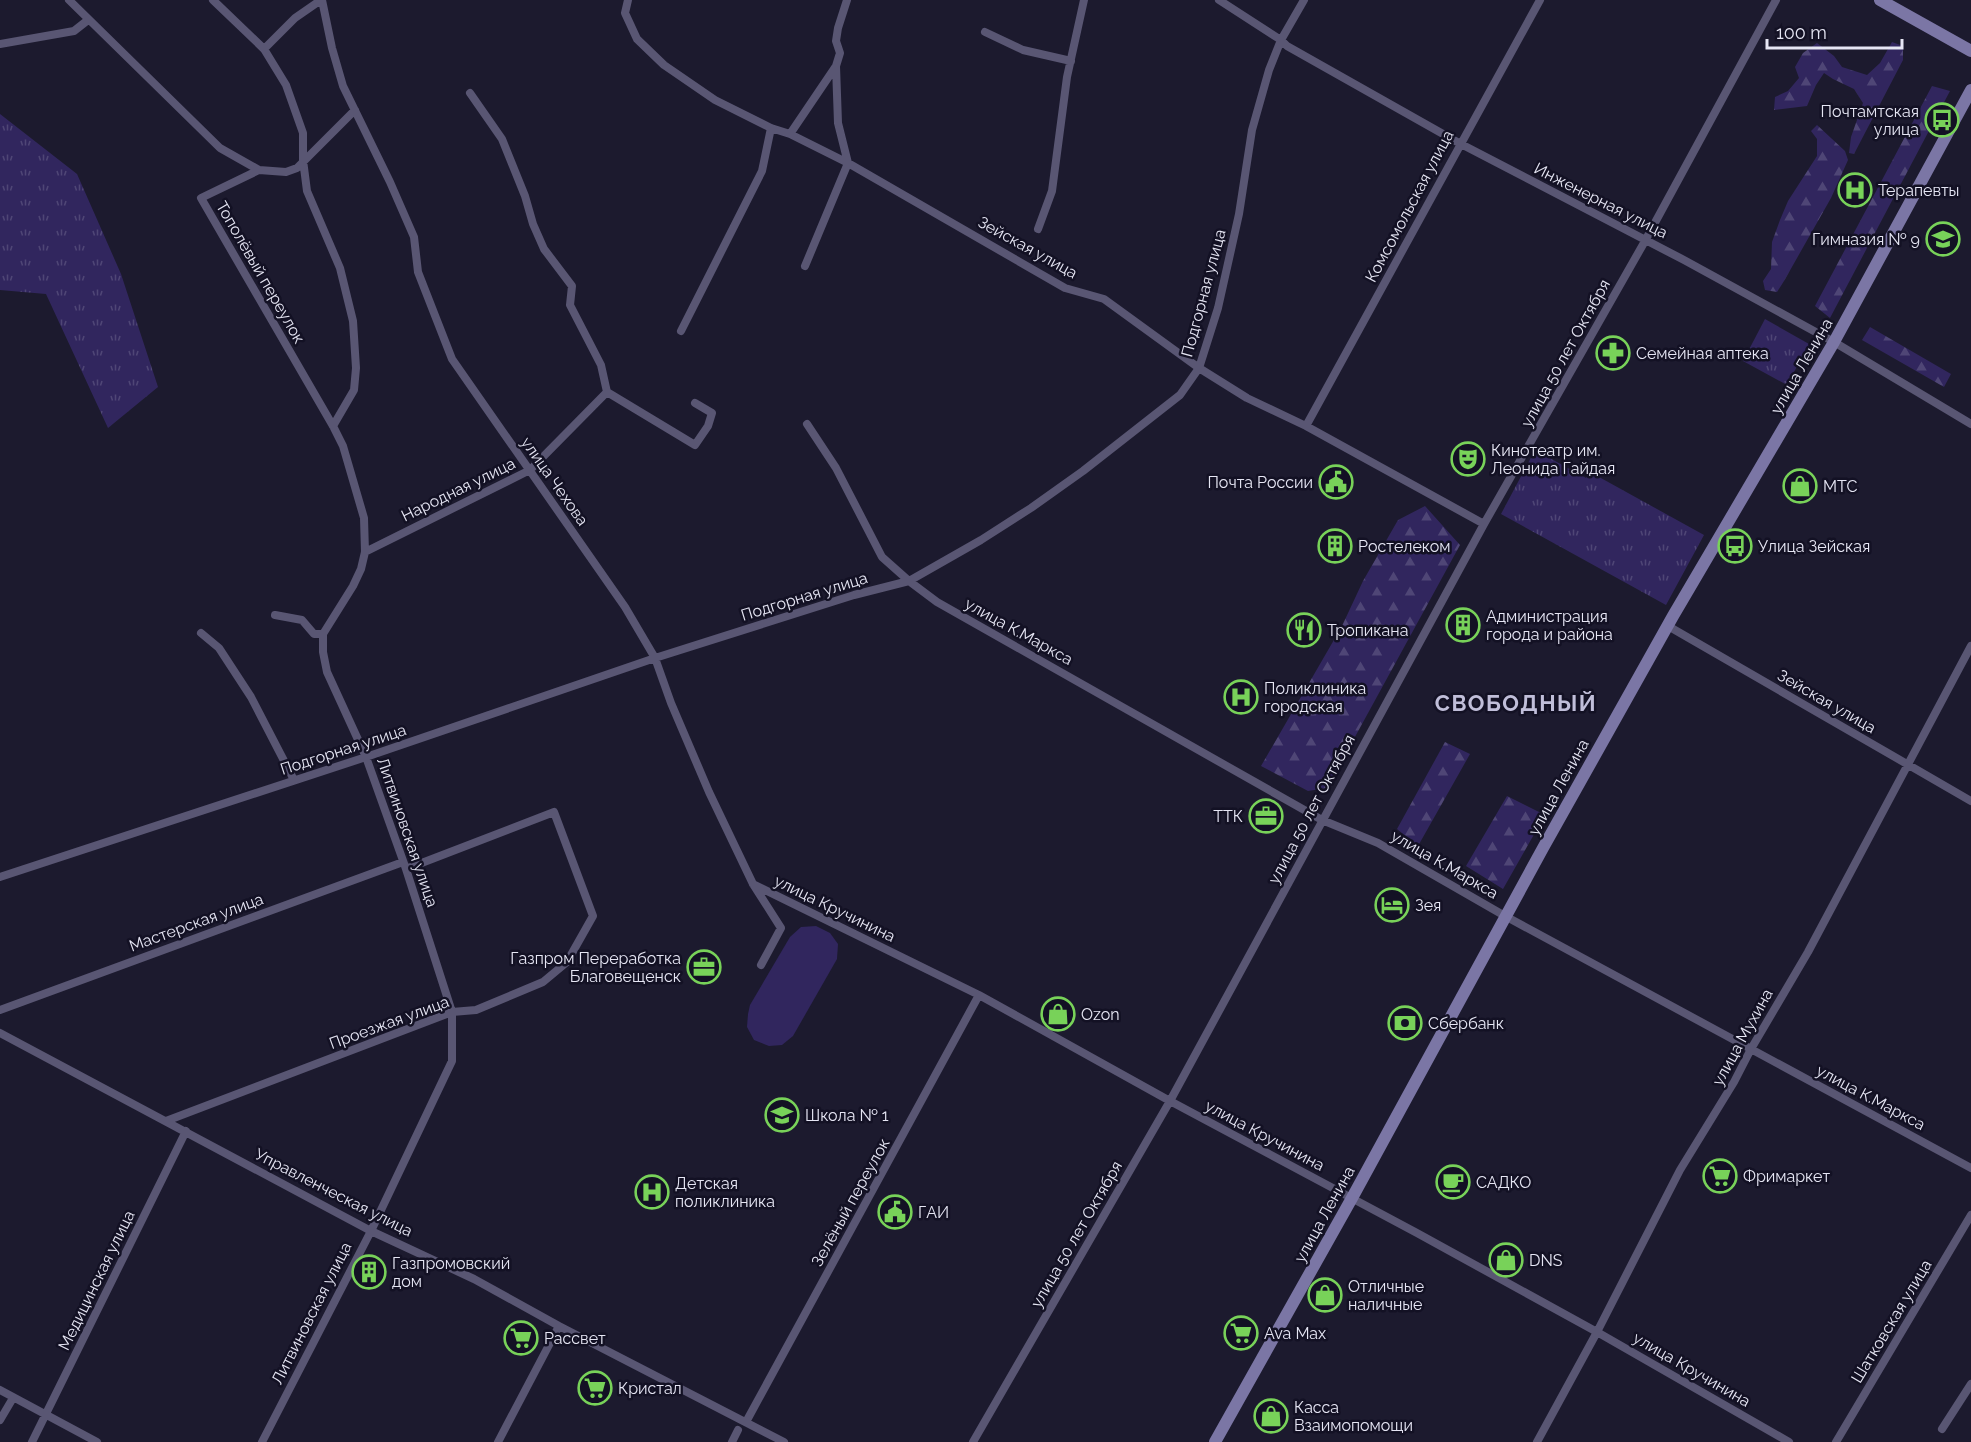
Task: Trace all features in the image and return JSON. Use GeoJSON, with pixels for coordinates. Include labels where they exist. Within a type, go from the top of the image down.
{"type":"FeatureCollection","features":[{"type":"Feature","properties":{"kind":"main road"},"geometry":{"type":"LineString","coordinates":[[1880,0],[1971,51]]}},
{"type":"Feature","properties":{"kind":"main road","name":"улица Ленина"},"geometry":{"type":"LineString","coordinates":[[1215,1442],[1352,1198],[1505,916],[1668,627],[1834,342],[1971,90]]}},
{"type":"Feature","properties":{"kind":"street"},"geometry":{"type":"LineString","coordinates":[[69,0],[220,148],[259,170],[286,172],[297,168],[355,110]]}},
{"type":"Feature","properties":{"kind":"street"},"geometry":{"type":"LineString","coordinates":[[213,0],[264,49],[286,85],[303,133],[303,160],[307,191],[340,268],[353,321],[356,368],[354,390],[333,426],[343,446],[363,518],[365,552],[361,569],[323,634],[314,634],[302,620],[275,615]]}},
{"type":"Feature","properties":{"kind":"street"},"geometry":{"type":"LineString","coordinates":[[264,49],[295,18],[322,0]]}},
{"type":"Feature","properties":{"kind":"street","name":"улица Чехова"},"geometry":{"type":"LineString","coordinates":[[322,0],[343,86],[414,237],[418,272],[452,359],[625,607],[655,658],[671,703],[709,792],[753,884],[781,928],[761,965]]}},
{"type":"Feature","properties":{"kind":"street","name":"Зейская улица"},"geometry":{"type":"LineString","coordinates":[[628,0],[625,13],[637,39],[664,65],[714,100],[848,163],[1065,288],[1104,299],[1199,368],[1247,398],[1306,426],[1484,524]]}},
{"type":"Feature","properties":{"kind":"street"},"geometry":{"type":"LineString","coordinates":[[790,134],[836,66],[840,53],[836,40],[838,28],[847,0]]}},
{"type":"Feature","properties":{"kind":"street"},"geometry":{"type":"LineString","coordinates":[[1038,229],[1052,191],[1071,61],[1084,0]]}},
{"type":"Feature","properties":{"kind":"street","name":"Инженерная улица"},"geometry":{"type":"LineString","coordinates":[[1219,0],[1287,46],[1460,143],[1834,342],[1971,424]]}},
{"type":"Feature","properties":{"kind":"street","name":"Подгорная улица"},"geometry":{"type":"LineString","coordinates":[[0,877],[366,757],[655,658],[854,595],[909,581],[1031,508],[1083,471],[1180,395],[1199,368],[1218,308],[1239,213],[1252,130],[1269,70],[1281,40],[1304,0]]}},
{"type":"Feature","properties":{"kind":"street","name":"Комсомольская улица"},"geometry":{"type":"LineString","coordinates":[[1306,426],[1539,0]]}},
{"type":"Feature","properties":{"kind":"street","name":"улица 50 лет Октября"},"geometry":{"type":"LineString","coordinates":[[974,1442],[1170,1101],[1484,524],[1645,241],[1776,0]]}},
{"type":"Feature","properties":{"kind":"street"},"geometry":{"type":"LineString","coordinates":[[0,44],[74,31],[88,20]]}},
{"type":"Feature","properties":{"kind":"street"},"geometry":{"type":"LineString","coordinates":[[985,32],[1023,50],[1071,61]]}},
{"type":"Feature","properties":{"kind":"street"},"geometry":{"type":"LineString","coordinates":[[806,266],[848,163],[838,123],[836,66]]}},
{"type":"Feature","properties":{"kind":"street"},"geometry":{"type":"LineString","coordinates":[[470,93],[502,139],[544,249],[572,286],[570,305],[601,365],[607,392],[695,445],[708,426],[712,413],[695,403]]}},
{"type":"Feature","properties":{"kind":"street"},"geometry":{"type":"LineString","coordinates":[[681,331],[762,171],[771,128]]}},
{"type":"Feature","properties":{"kind":"street","name":"Тополёвый переулок"},"geometry":{"type":"LineString","coordinates":[[259,170],[201,198],[333,426]]}},
{"type":"Feature","properties":{"kind":"street","name":"Народная улица"},"geometry":{"type":"LineString","coordinates":[[365,552],[530,470],[607,392]]}},
{"type":"Feature","properties":{"kind":"street","name":"улица К.Маркса"},"geometry":{"type":"LineString","coordinates":[[807,424],[836,468],[882,557],[937,602],[1322,820],[1378,843],[1505,916],[1971,1168]]}},
{"type":"Feature","properties":{"kind":"street","name":"Зейская улица"},"geometry":{"type":"LineString","coordinates":[[1668,627],[1971,801]]}},
{"type":"Feature","properties":{"kind":"street"},"geometry":{"type":"LineString","coordinates":[[201,633],[219,648],[251,696],[294,780]]}},
{"type":"Feature","properties":{"kind":"street","name":"Литвиновская улица"},"geometry":{"type":"LineString","coordinates":[[262,1442],[371,1231],[452,1061],[452,1012],[366,757],[327,672],[323,652],[323,634]]}},
{"type":"Feature","properties":{"kind":"street","name":"улица Мухина"},"geometry":{"type":"LineString","coordinates":[[1537,1442],[1597,1332],[1680,1170],[1734,1082],[1808,952],[1971,646]]}},
{"type":"Feature","properties":{"kind":"street","name":"Мастерская улица"},"geometry":{"type":"LineString","coordinates":[[0,1010],[554,812],[593,916]]}},
{"type":"Feature","properties":{"kind":"street","name":"улица Кручинина"},"geometry":{"type":"LineString","coordinates":[[753,884],[979,995],[1597,1332],[1789,1442]]}},
{"type":"Feature","properties":{"kind":"street","name":"Проезжая улица"},"geometry":{"type":"LineString","coordinates":[[166,1121],[452,1012],[476,1010],[543,982],[567,962],[593,916]]}},
{"type":"Feature","properties":{"kind":"street","name":"Зелёный переулок"},"geometry":{"type":"LineString","coordinates":[[746,1422],[979,995]]}},
{"type":"Feature","properties":{"kind":"street","name":"Управленческая улица"},"geometry":{"type":"LineString","coordinates":[[0,1033],[371,1231],[474,1279],[559,1326],[784,1442]]}},
{"type":"Feature","properties":{"kind":"street","name":"Медицинская улица"},"geometry":{"type":"LineString","coordinates":[[32,1442],[186,1131]]}},
{"type":"Feature","properties":{"kind":"street","name":"Шатковская улица"},"geometry":{"type":"LineString","coordinates":[[1836,1442],[1971,1215]]}},
{"type":"Feature","properties":{"kind":"street"},"geometry":{"type":"LineString","coordinates":[[498,1442],[559,1326]]}},
{"type":"Feature","properties":{"kind":"street"},"geometry":{"type":"LineString","coordinates":[[1942,1429],[1971,1384]]}},
{"type":"Feature","properties":{"kind":"street"},"geometry":{"type":"LineString","coordinates":[[0,1390],[97,1442]]}},
{"type":"Feature","properties":{"kind":"street"},"geometry":{"type":"LineString","coordinates":[[0,1420],[13,1398]]}},
{"type":"Feature","properties":{"kind":"street"},"geometry":{"type":"LineString","coordinates":[[732,1442],[738,1430]]}},
{"type":"Feature","properties":{"kind":"green space"},"geometry":{"type":"Polygon","coordinates":[[[1892,42],[1903,46],[1903,60],[1854,154],[1849,153],[1851,137],[1863,103],[1854,89],[1824,73],[1807,106],[1774,110],[1775,97],[1788,91],[1799,78],[1795,67],[1803,53],[1817,43],[1834,56],[1842,67],[1867,75],[1880,63],[1892,42]]]}},
{"type":"Feature","properties":{"kind":"green space"},"geometry":{"type":"Polygon","coordinates":[[[1932,86],[1950,91],[1830,318],[1815,306],[1932,86]]]}},
{"type":"Feature","properties":{"kind":"green space"},"geometry":{"type":"Polygon","coordinates":[[[0,114],[77,174],[121,274],[158,387],[108,428],[46,294],[0,290],[0,114]]]}},
{"type":"Feature","properties":{"kind":"green space"},"geometry":{"type":"Polygon","coordinates":[[[1817,125],[1845,151],[1848,160],[1831,198],[1777,292],[1765,290],[1763,281],[1771,269],[1772,242],[1780,220],[1788,201],[1817,156],[1817,139],[1811,131],[1817,125]]]}},
{"type":"Feature","properties":{"kind":"green space"},"geometry":{"type":"Polygon","coordinates":[[[1765,319],[1809,344],[1787,385],[1743,361],[1765,319]]]}},
{"type":"Feature","properties":{"kind":"green space"},"geometry":{"type":"Polygon","coordinates":[[[1870,327],[1951,374],[1944,387],[1862,340],[1870,327]]]}},
{"type":"Feature","properties":{"kind":"green space"},"geometry":{"type":"Polygon","coordinates":[[[1535,450],[1586,478],[1590,472],[1704,535],[1666,605],[1501,514],[1535,450]]]}},
{"type":"Feature","properties":{"kind":"green space"},"geometry":{"type":"Polygon","coordinates":[[[1425,506],[1460,545],[1327,788],[1308,791],[1261,766],[1342,626],[1363,581],[1398,520],[1425,506]]]}},
{"type":"Feature","properties":{"kind":"green space"},"geometry":{"type":"Polygon","coordinates":[[[1445,742],[1470,754],[1418,846],[1397,829],[1445,742]]]}},
{"type":"Feature","properties":{"kind":"green space"},"geometry":{"type":"Polygon","coordinates":[[[1507,796],[1545,815],[1503,889],[1466,866],[1507,796]]]}},
{"type":"Feature","properties":{"kind":"green space"},"geometry":{"type":"Polygon","coordinates":[[[816,926],[830,933],[838,944],[837,959],[793,1036],[782,1045],[769,1046],[754,1040],[747,1027],[750,1005],[790,937],[801,927],[816,926]]]}},
{"type":"Feature","properties":{"kind":"place","name":"Почтамтская улица"},"geometry":{"type":"Point","coordinates":[1942,120]}},
{"type":"Feature","properties":{"kind":"place","name":"Терапевты"},"geometry":{"type":"Point","coordinates":[1855,190]}},
{"type":"Feature","properties":{"kind":"place","name":"Гимназия № 9"},"geometry":{"type":"Point","coordinates":[1943,239]}},
{"type":"Feature","properties":{"kind":"place","name":"Семейная аптека"},"geometry":{"type":"Point","coordinates":[1613,353]}},
{"type":"Feature","properties":{"kind":"place","name":"Кинотеатр им. Леонида Гайдая"},"geometry":{"type":"Point","coordinates":[1468,459]}},
{"type":"Feature","properties":{"kind":"place","name":"Почта России"},"geometry":{"type":"Point","coordinates":[1336,482]}},
{"type":"Feature","properties":{"kind":"place","name":"МТС"},"geometry":{"type":"Point","coordinates":[1800,486]}},
{"type":"Feature","properties":{"kind":"place","name":"Ростелеком"},"geometry":{"type":"Point","coordinates":[1335,546]}},
{"type":"Feature","properties":{"kind":"place","name":"Улица Зейская"},"geometry":{"type":"Point","coordinates":[1735,546]}},
{"type":"Feature","properties":{"kind":"place","name":"Администрация города и района"},"geometry":{"type":"Point","coordinates":[1463,625]}},
{"type":"Feature","properties":{"kind":"place","name":"Тропикана"},"geometry":{"type":"Point","coordinates":[1304,630]}},
{"type":"Feature","properties":{"kind":"place","name":"Поликлиника городская"},"geometry":{"type":"Point","coordinates":[1241,697]}},
{"type":"Feature","properties":{"kind":"place","name":"ТТК"},"geometry":{"type":"Point","coordinates":[1266,816]}},
{"type":"Feature","properties":{"kind":"place","name":"Зея"},"geometry":{"type":"Point","coordinates":[1392,905]}},
{"type":"Feature","properties":{"kind":"place","name":"Газпром Переработка Благовещенск"},"geometry":{"type":"Point","coordinates":[704,967]}},
{"type":"Feature","properties":{"kind":"place","name":"Ozon"},"geometry":{"type":"Point","coordinates":[1058,1014]}},
{"type":"Feature","properties":{"kind":"place","name":"Сбербанк"},"geometry":{"type":"Point","coordinates":[1405,1023]}},
{"type":"Feature","properties":{"kind":"place","name":"Школа № 1"},"geometry":{"type":"Point","coordinates":[782,1115]}},
{"type":"Feature","properties":{"kind":"place","name":"Фримаркет"},"geometry":{"type":"Point","coordinates":[1720,1176]}},
{"type":"Feature","properties":{"kind":"place","name":"САДКО"},"geometry":{"type":"Point","coordinates":[1453,1182]}},
{"type":"Feature","properties":{"kind":"place","name":"Детская поликлиника"},"geometry":{"type":"Point","coordinates":[652,1192]}},
{"type":"Feature","properties":{"kind":"place","name":"ГАИ"},"geometry":{"type":"Point","coordinates":[895,1212]}},
{"type":"Feature","properties":{"kind":"place","name":"DNS"},"geometry":{"type":"Point","coordinates":[1506,1260]}},
{"type":"Feature","properties":{"kind":"place","name":"Газпромовский дом"},"geometry":{"type":"Point","coordinates":[369,1272]}},
{"type":"Feature","properties":{"kind":"place","name":"Отличные наличные"},"geometry":{"type":"Point","coordinates":[1325,1295]}},
{"type":"Feature","properties":{"kind":"place","name":"Ava Max"},"geometry":{"type":"Point","coordinates":[1241,1333]}},
{"type":"Feature","properties":{"kind":"place","name":"Рассвет"},"geometry":{"type":"Point","coordinates":[521,1338]}},
{"type":"Feature","properties":{"kind":"place","name":"Кристал"},"geometry":{"type":"Point","coordinates":[595,1388]}},
{"type":"Feature","properties":{"kind":"place","name":"Касса Взаимопомощи"},"geometry":{"type":"Point","coordinates":[1271,1416]}},
{"type":"Feature","properties":{"kind":"district","name":"СВОБОДНЫЙ"},"geometry":{"type":"Point","coordinates":[1516,703]}}]}
